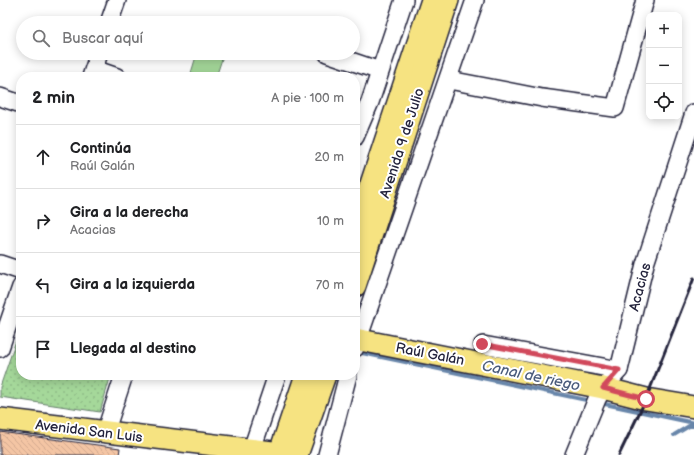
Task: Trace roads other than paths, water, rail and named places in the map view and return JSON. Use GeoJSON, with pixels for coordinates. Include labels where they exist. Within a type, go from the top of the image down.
{"type":"FeatureCollection","features":[{"type":"Feature","properties":{"kind":"main road"},"geometry":{"type":"LineString","coordinates":[[360,217],[432,0]]}},
{"type":"Feature","properties":{"kind":"main road","name":"Avenida 9 de Julio"},"geometry":{"type":"LineString","coordinates":[[360,271],[448,0]]}},
{"type":"Feature","properties":{"kind":"main road","name":"Raúl Galán"},"geometry":{"type":"LineString","coordinates":[[360,343],[600,394],[646,399],[694,407]]}},
{"type":"Feature","properties":{"kind":"main road"},"geometry":{"type":"LineString","coordinates":[[288,454],[305,380]]}},
{"type":"Feature","properties":{"kind":"main road"},"geometry":{"type":"LineString","coordinates":[[288,454],[323,380]]}},
{"type":"Feature","properties":{"kind":"main road","name":"Avenida San Luis"},"geometry":{"type":"LineString","coordinates":[[0,419],[252,452],[288,454]]}},
{"type":"Feature","properties":{"kind":"street"},"geometry":{"type":"LineString","coordinates":[[111,16],[117,0]]}},
{"type":"Feature","properties":{"kind":"street"},"geometry":{"type":"LineString","coordinates":[[360,124],[404,0]]}},
{"type":"Feature","properties":{"kind":"street"},"geometry":{"type":"LineString","coordinates":[[360,331],[449,80],[475,0]]}},
{"type":"Feature","properties":{"kind":"street"},"geometry":{"type":"LineString","coordinates":[[449,80],[542,98],[615,108],[645,0]]}},
{"type":"Feature","properties":{"kind":"street"},"geometry":{"type":"LineString","coordinates":[[92,72],[97,60]]}},
{"type":"Feature","properties":{"kind":"street"},"geometry":{"type":"LineString","coordinates":[[348,60],[380,71]]}},
{"type":"Feature","properties":{"kind":"street"},"geometry":{"type":"LineString","coordinates":[[0,97],[16,102]]}},
{"type":"Feature","properties":{"kind":"street","name":"Acacias"},"geometry":{"type":"LineString","coordinates":[[574,455],[600,394],[619,370],[645,264],[694,113]]}},
{"type":"Feature","properties":{"kind":"street"},"geometry":{"type":"LineString","coordinates":[[0,264],[16,269]]}},
{"type":"Feature","properties":{"kind":"street"},"geometry":{"type":"LineString","coordinates":[[0,348],[16,302]]}},
{"type":"Feature","properties":{"kind":"street"},"geometry":{"type":"LineString","coordinates":[[482,344],[619,370]]}},
{"type":"Feature","properties":{"kind":"street"},"geometry":{"type":"LineString","coordinates":[[105,433],[122,380]]}},
{"type":"Feature","properties":{"kind":"street"},"geometry":{"type":"LineString","coordinates":[[252,452],[275,380]]}},
{"type":"Feature","properties":{"kind":"street"},"geometry":{"type":"LineString","coordinates":[[327,455],[347,380]]}},
{"type":"Feature","properties":{"kind":"waterway","name":"Canal de riego"},"geometry":{"type":"LineString","coordinates":[[362,353],[591,401]]}},
{"type":"Feature","properties":{"kind":"waterway","name":"Canal de riego"},"geometry":{"type":"LineString","coordinates":[[600,403],[694,423]]}},
{"type":"Feature","properties":{"kind":"waterway","name":"Canal de riego"},"geometry":{"type":"LineString","coordinates":[[674,435],[689,426],[694,426]]}},
{"type":"Feature","properties":{"kind":"railway"},"geometry":{"type":"LineString","coordinates":[[619,455],[646,399],[694,278]]}}]}
